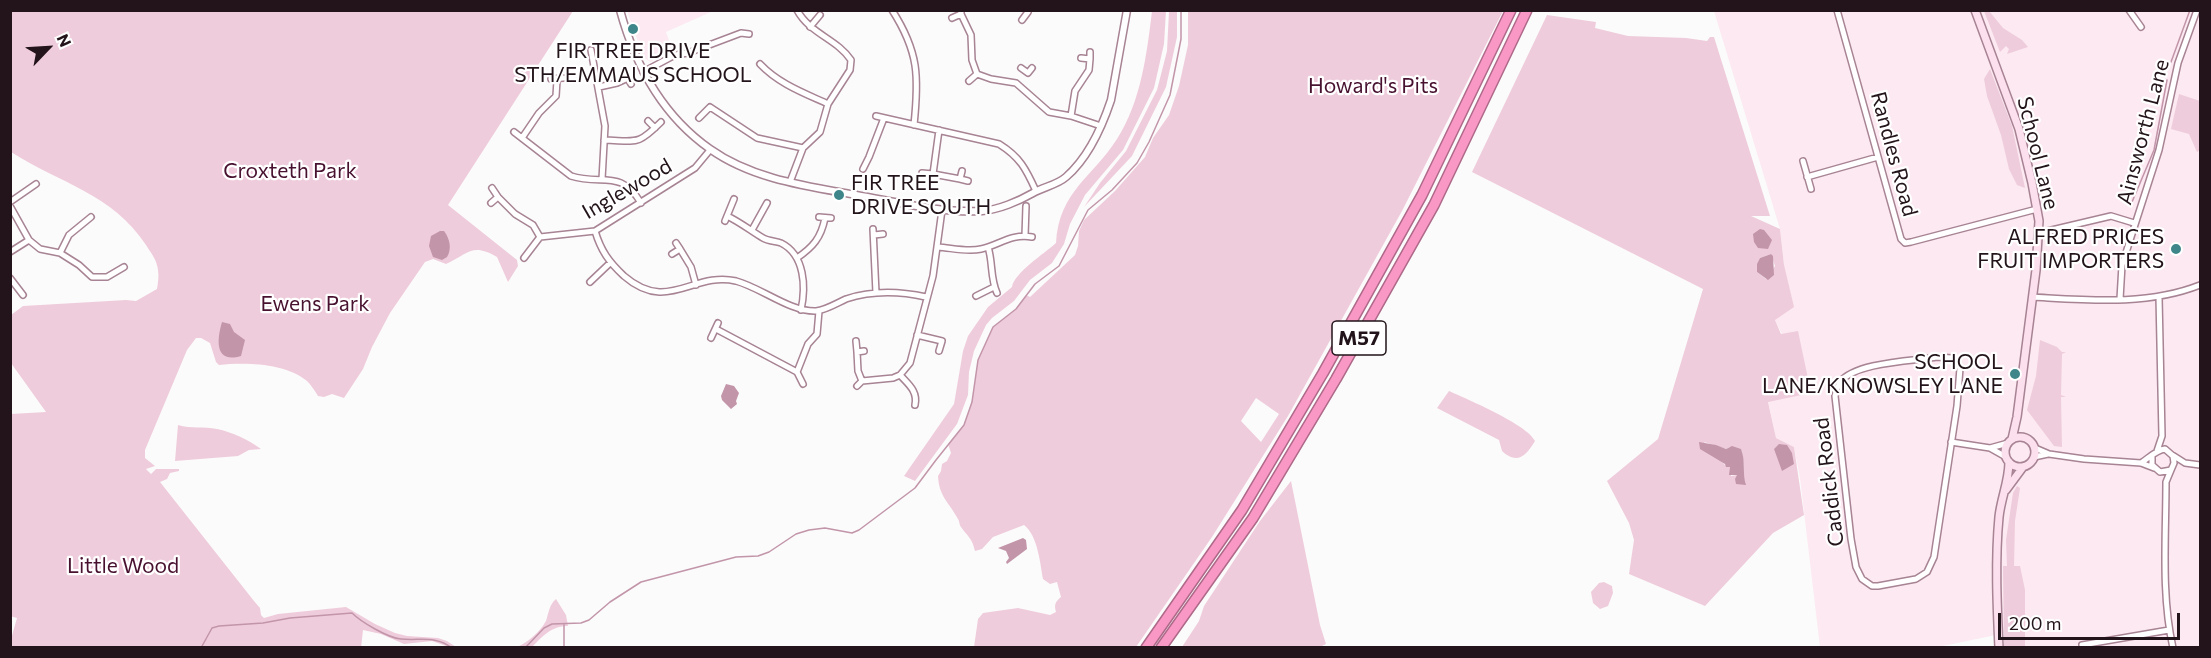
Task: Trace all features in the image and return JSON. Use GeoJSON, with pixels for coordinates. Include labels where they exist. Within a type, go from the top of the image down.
{"type":"FeatureCollection","features":[{"type":"Feature","properties":{"kind":"highway","name":"M57"},"geometry":{"type":"LineString","coordinates":[[1146,648],[1242,510],[1323,373],[1422,195],[1511,10]]}},
{"type":"Feature","properties":{"kind":"highway","name":"M57"},"geometry":{"type":"LineString","coordinates":[[1161,648],[1253,518],[1336,379],[1434,205],[1527,10]]}},
{"type":"Feature","properties":{"kind":"main road","name":"School Lane"},"geometry":{"type":"LineString","coordinates":[[1975,10],[2019,129],[2037,208],[2039,233],[2032,297],[2017,417],[2010,441]]}},
{"type":"Feature","properties":{"kind":"main road"},"geometry":{"type":"LineString","coordinates":[[2005,492],[2023,467],[2034,458],[2035,448],[2026,438],[2017,417]]}},
{"type":"Feature","properties":{"kind":"main road"},"geometry":{"type":"LineString","coordinates":[[1999,648],[1998,530],[2005,492],[2007,459],[2010,441],[2019,437],[2026,438]]}},
{"type":"Feature","properties":{"kind":"main road"},"geometry":{"type":"LineString","coordinates":[[2007,459],[2013,465],[2023,467]]}},
{"type":"Feature","properties":{"kind":"street"},"geometry":{"type":"LineString","coordinates":[[620,10],[628,38],[643,72],[670,114],[710,150],[758,174],[790,182],[942,210],[985,211],[1023,199],[1064,179],[1087,153],[1101,126],[1113,93],[1127,10]]}},
{"type":"Feature","properties":{"kind":"street"},"geometry":{"type":"LineString","coordinates":[[790,182],[802,148],[820,132],[828,104],[850,70],[851,60],[845,50],[810,27],[798,10]]}},
{"type":"Feature","properties":{"kind":"street"},"geometry":{"type":"LineString","coordinates":[[892,10],[905,31],[916,60],[918,94],[914,125]]}},
{"type":"Feature","properties":{"kind":"street","name":"Randles Road"},"geometry":{"type":"LineString","coordinates":[[1837,10],[1898,233],[1905,243],[2037,208]]}},
{"type":"Feature","properties":{"kind":"street"},"geometry":{"type":"LineString","coordinates":[[2129,10],[2141,27]]}},
{"type":"Feature","properties":{"kind":"street","name":"Ainsworth Lane"},"geometry":{"type":"LineString","coordinates":[[2120,300],[2122,265],[2159,150],[2178,63],[2198,10]]}},
{"type":"Feature","properties":{"kind":"street"},"geometry":{"type":"LineString","coordinates":[[952,18],[961,12],[971,35],[973,65],[978,74],[1019,85],[1046,111],[1101,126]]}},
{"type":"Feature","properties":{"kind":"street"},"geometry":{"type":"LineString","coordinates":[[810,27],[820,15]]}},
{"type":"Feature","properties":{"kind":"street"},"geometry":{"type":"LineString","coordinates":[[741,33],[744,24]]}},
{"type":"Feature","properties":{"kind":"street"},"geometry":{"type":"LineString","coordinates":[[643,72],[675,55],[688,53],[741,33],[749,34]]}},
{"type":"Feature","properties":{"kind":"street"},"geometry":{"type":"LineString","coordinates":[[594,52],[605,126],[602,179]]}},
{"type":"Feature","properties":{"kind":"street"},"geometry":{"type":"LineString","coordinates":[[1071,116],[1075,91],[1089,70],[1090,55],[1081,58]]}},
{"type":"Feature","properties":{"kind":"street"},"geometry":{"type":"LineString","coordinates":[[760,64],[770,75],[792,88],[828,104]]}},
{"type":"Feature","properties":{"kind":"street"},"geometry":{"type":"LineString","coordinates":[[1019,85],[1030,71],[1021,68]]}},
{"type":"Feature","properties":{"kind":"street"},"geometry":{"type":"LineString","coordinates":[[599,87],[629,81],[624,72]]}},
{"type":"Feature","properties":{"kind":"street"},"geometry":{"type":"LineString","coordinates":[[969,81],[978,74]]}},
{"type":"Feature","properties":{"kind":"street"},"geometry":{"type":"LineString","coordinates":[[522,138],[539,113],[556,96],[557,79]]}},
{"type":"Feature","properties":{"kind":"street"},"geometry":{"type":"LineString","coordinates":[[699,118],[710,107],[757,138],[802,148]]}},
{"type":"Feature","properties":{"kind":"street"},"geometry":{"type":"LineString","coordinates":[[876,116],[999,144],[1014,152],[1024,166],[1036,191]]}},
{"type":"Feature","properties":{"kind":"street"},"geometry":{"type":"LineString","coordinates":[[863,169],[884,118]]}},
{"type":"Feature","properties":{"kind":"street"},"geometry":{"type":"LineString","coordinates":[[648,121],[655,128]]}},
{"type":"Feature","properties":{"kind":"street"},"geometry":{"type":"LineString","coordinates":[[604,140],[635,141],[647,137],[661,122]]}},
{"type":"Feature","properties":{"kind":"street"},"geometry":{"type":"LineString","coordinates":[[933,174],[939,130]]}},
{"type":"Feature","properties":{"kind":"street"},"geometry":{"type":"LineString","coordinates":[[514,132],[571,176],[580,179],[623,182],[634,191],[641,203]]}},
{"type":"Feature","properties":{"kind":"street","name":"Inglewood"},"geometry":{"type":"LineString","coordinates":[[540,237],[595,231],[695,168],[710,150]]}},
{"type":"Feature","properties":{"kind":"street"},"geometry":{"type":"LineString","coordinates":[[869,157],[877,160]]}},
{"type":"Feature","properties":{"kind":"street"},"geometry":{"type":"LineString","coordinates":[[1807,177],[1878,157]]}},
{"type":"Feature","properties":{"kind":"street"},"geometry":{"type":"LineString","coordinates":[[1803,161],[1811,189]]}},
{"type":"Feature","properties":{"kind":"street"},"geometry":{"type":"LineString","coordinates":[[960,179],[962,171]]}},
{"type":"Feature","properties":{"kind":"street"},"geometry":{"type":"LineString","coordinates":[[922,173],[968,181]]}},
{"type":"Feature","properties":{"kind":"street"},"geometry":{"type":"LineString","coordinates":[[36,184],[10,204],[29,240],[40,249],[60,253],[92,277],[107,277],[124,267]]}},
{"type":"Feature","properties":{"kind":"street"},"geometry":{"type":"LineString","coordinates":[[492,188],[515,214],[533,225],[540,237],[524,258]]}},
{"type":"Feature","properties":{"kind":"street"},"geometry":{"type":"LineString","coordinates":[[491,203],[498,197]]}},
{"type":"Feature","properties":{"kind":"street"},"geometry":{"type":"LineString","coordinates":[[734,199],[726,218],[765,239],[781,243],[797,258],[804,288],[801,310]]}},
{"type":"Feature","properties":{"kind":"street"},"geometry":{"type":"LineString","coordinates":[[752,230],[767,203]]}},
{"type":"Feature","properties":{"kind":"street"},"geometry":{"type":"LineString","coordinates":[[755,206],[763,211]]}},
{"type":"Feature","properties":{"kind":"street"},"geometry":{"type":"LineString","coordinates":[[1025,236],[1026,206]]}},
{"type":"Feature","properties":{"kind":"street"},"geometry":{"type":"LineString","coordinates":[[856,341],[860,351],[858,371],[860,384],[887,380],[900,375],[910,363],[933,276],[942,210]]}},
{"type":"Feature","properties":{"kind":"street"},"geometry":{"type":"LineString","coordinates":[[2039,233],[2110,216],[2134,223]]}},
{"type":"Feature","properties":{"kind":"street"},"geometry":{"type":"LineString","coordinates":[[60,253],[69,235],[92,217]]}},
{"type":"Feature","properties":{"kind":"street"},"geometry":{"type":"LineString","coordinates":[[797,258],[816,243],[825,218]]}},
{"type":"Feature","properties":{"kind":"street"},"geometry":{"type":"LineString","coordinates":[[595,231],[598,243],[610,263],[645,291],[666,293],[718,279],[735,281],[801,310],[819,311],[852,298],[876,293],[894,291],[926,297]]}},
{"type":"Feature","properties":{"kind":"street"},"geometry":{"type":"LineString","coordinates":[[876,293],[873,232],[883,234]]}},
{"type":"Feature","properties":{"kind":"street"},"geometry":{"type":"LineString","coordinates":[[938,247],[968,250],[988,247],[1009,237],[1032,237]]}},
{"type":"Feature","properties":{"kind":"street"},"geometry":{"type":"LineString","coordinates":[[10,252],[29,240]]}},
{"type":"Feature","properties":{"kind":"street"},"geometry":{"type":"LineString","coordinates":[[676,243],[691,267],[696,285]]}},
{"type":"Feature","properties":{"kind":"street"},"geometry":{"type":"LineString","coordinates":[[976,296],[996,290],[988,247]]}},
{"type":"Feature","properties":{"kind":"street"},"geometry":{"type":"LineString","coordinates":[[672,254],[680,249]]}},
{"type":"Feature","properties":{"kind":"street"},"geometry":{"type":"LineString","coordinates":[[586,273],[591,280],[610,263]]}},
{"type":"Feature","properties":{"kind":"street"},"geometry":{"type":"LineString","coordinates":[[10,278],[23,295]]}},
{"type":"Feature","properties":{"kind":"street"},"geometry":{"type":"LineString","coordinates":[[2032,297],[2120,300],[2159,297],[2200,285]]}},
{"type":"Feature","properties":{"kind":"street"},"geometry":{"type":"LineString","coordinates":[[2141,463],[2157,451],[2162,436],[2159,297]]}},
{"type":"Feature","properties":{"kind":"street"},"geometry":{"type":"LineString","coordinates":[[797,372],[808,345],[817,334],[819,311]]}},
{"type":"Feature","properties":{"kind":"street"},"geometry":{"type":"LineString","coordinates":[[711,338],[717,326],[797,372],[803,384]]}},
{"type":"Feature","properties":{"kind":"street"},"geometry":{"type":"LineString","coordinates":[[917,335],[945,342],[939,351]]}},
{"type":"Feature","properties":{"kind":"street","name":"Caddick Road"},"geometry":{"type":"LineString","coordinates":[[1937,357],[1952,358],[1960,368],[1951,442],[1931,566],[1917,579],[1886,586],[1872,586],[1866,583],[1856,567],[1851,539],[1835,396],[1839,383],[1861,369],[1937,357]]}},
{"type":"Feature","properties":{"kind":"street"},"geometry":{"type":"LineString","coordinates":[[900,375],[913,389],[918,400]]}},
{"type":"Feature","properties":{"kind":"street"},"geometry":{"type":"LineString","coordinates":[[2162,436],[2168,450],[2174,456],[2185,463],[2200,465]]}},
{"type":"Feature","properties":{"kind":"street"},"geometry":{"type":"LineString","coordinates":[[1990,448],[2010,441]]}},
{"type":"Feature","properties":{"kind":"street"},"geometry":{"type":"LineString","coordinates":[[1951,442],[1990,448],[2007,459]]}},
{"type":"Feature","properties":{"kind":"street"},"geometry":{"type":"LineString","coordinates":[[2035,448],[2049,454],[2084,459],[2141,463],[2160,472],[2166,482]]}},
{"type":"Feature","properties":{"kind":"street"},"geometry":{"type":"LineString","coordinates":[[2157,451],[2168,450]]}},
{"type":"Feature","properties":{"kind":"street"},"geometry":{"type":"LineString","coordinates":[[2034,458],[2049,454]]}},
{"type":"Feature","properties":{"kind":"street"},"geometry":{"type":"LineString","coordinates":[[2173,648],[2169,630],[2166,587],[2166,482],[2174,456]]}},
{"type":"Feature","properties":{"kind":"street"},"geometry":{"type":"LineString","coordinates":[[2152,457],[2154,468]]}},
{"type":"Feature","properties":{"kind":"street"},"geometry":{"type":"LineString","coordinates":[[2160,472],[2185,463]]}},
{"type":"Feature","properties":{"kind":"street"},"geometry":{"type":"LineString","coordinates":[[2082,645],[2169,630]]}},
{"type":"Feature","properties":{"kind":"shaded area"},"geometry":{"type":"Polygon","coordinates":[[[627,10],[713,11],[666,32],[672,49],[651,62],[644,58],[627,10]]]}},
{"type":"Feature","properties":{"kind":"shaded area"},"geometry":{"type":"Polygon","coordinates":[[[1714,11],[2200,11],[2200,647],[2019,647],[2015,631],[1938,647],[1820,647],[1800,478],[1794,447],[1776,438],[1768,401],[1811,393],[1775,320],[1784,265],[1780,229],[1714,11]]]}},
{"type":"Feature","properties":{"kind":"shaded area"},"geometry":{"type":"Polygon","coordinates":[[[1760,229],[1764,230],[1772,240],[1768,249],[1758,248],[1754,242],[1753,234],[1760,229]]]}},
{"type":"Feature","properties":{"kind":"shaded area"},"geometry":{"type":"Polygon","coordinates":[[[444,231],[450,244],[449,254],[442,260],[433,257],[429,246],[431,236],[444,231]]]}},
{"type":"Feature","properties":{"kind":"shaded area"},"geometry":{"type":"Polygon","coordinates":[[[1771,254],[1774,275],[1768,280],[1757,272],[1757,264],[1760,258],[1771,254]]]}},
{"type":"Feature","properties":{"kind":"shaded area"},"geometry":{"type":"Polygon","coordinates":[[[222,322],[230,324],[234,332],[245,340],[241,356],[232,358],[226,356],[219,348],[222,322]]]}},
{"type":"Feature","properties":{"kind":"shaded area"},"geometry":{"type":"Polygon","coordinates":[[[726,384],[734,386],[739,393],[737,404],[731,409],[721,396],[726,384]]]}},
{"type":"Feature","properties":{"kind":"shaded area"},"geometry":{"type":"Polygon","coordinates":[[[1699,442],[1726,449],[1732,446],[1741,449],[1746,485],[1736,484],[1737,475],[1729,475],[1730,467],[1726,467],[1725,464],[1700,449],[1699,442]]]}},
{"type":"Feature","properties":{"kind":"shaded area"},"geometry":{"type":"Polygon","coordinates":[[[1779,444],[1787,445],[1792,453],[1794,464],[1782,471],[1774,449],[1779,444]]]}},
{"type":"Feature","properties":{"kind":"shaded area"},"geometry":{"type":"Polygon","coordinates":[[[1023,538],[1026,540],[1027,549],[1007,564],[1009,558],[1006,551],[998,548],[1023,538]]]}},
{"type":"Feature","properties":{"kind":"green space","name":"Croxteth Park"},"geometry":{"type":"Polygon","coordinates":[[[10,11],[573,11],[448,205],[517,260],[518,266],[508,282],[497,257],[482,250],[470,251],[446,264],[433,259],[425,262],[390,313],[363,369],[344,398],[332,394],[324,397],[318,396],[307,381],[288,370],[277,367],[253,364],[219,365],[210,343],[196,338],[187,350],[145,450],[145,458],[155,466],[146,469],[151,474],[156,469],[179,469],[160,482],[260,608],[264,618],[278,614],[346,607],[395,633],[438,638],[456,647],[432,641],[404,644],[381,634],[363,630],[361,648],[11,647],[17,618],[10,616],[11,414],[46,412],[11,363],[11,315],[23,306],[136,301],[157,289],[158,275],[155,260],[146,245],[118,213],[84,191],[11,152],[10,11]]]}},
{"type":"Feature","properties":{"kind":"green space"},"geometry":{"type":"Polygon","coordinates":[[[1152,11],[1166,11],[1164,44],[1154,88],[1123,150],[1085,195],[1070,224],[1064,244],[1052,263],[1030,280],[1014,301],[986,325],[974,351],[969,372],[968,395],[957,424],[915,481],[904,476],[954,404],[963,351],[968,336],[988,307],[1012,287],[1024,270],[1056,243],[1058,225],[1070,197],[1108,152],[1125,125],[1142,77],[1152,11]]]}},
{"type":"Feature","properties":{"kind":"green space"},"geometry":{"type":"Polygon","coordinates":[[[1169,11],[1177,11],[1177,37],[1166,87],[1132,156],[1084,207],[1126,151],[1157,90],[1167,51],[1169,11]]]}},
{"type":"Feature","properties":{"kind":"green space","name":"Howard's Pits"},"geometry":{"type":"Polygon","coordinates":[[[1188,11],[1503,11],[1402,211],[1288,416],[1212,537],[1136,647],[974,647],[978,619],[983,613],[1018,608],[1050,615],[1056,612],[1057,600],[1061,597],[1057,582],[1050,584],[1043,579],[1035,543],[1024,525],[993,537],[982,549],[975,551],[940,489],[938,476],[942,464],[947,461],[951,453],[948,444],[964,425],[972,402],[978,360],[993,327],[1016,309],[1026,295],[1030,297],[1075,255],[1079,231],[1084,220],[1115,191],[1145,157],[1153,138],[1169,115],[1179,86],[1188,45],[1188,11]],[[1256,398],[1241,421],[1261,442],[1279,414],[1256,398]]]}},
{"type":"Feature","properties":{"kind":"green space"},"geometry":{"type":"Polygon","coordinates":[[[1984,11],[1989,11],[2003,28],[2022,40],[2028,47],[2007,54],[2009,49],[2006,46],[2000,52],[1984,11]]]}},
{"type":"Feature","properties":{"kind":"green space"},"geometry":{"type":"Polygon","coordinates":[[[1547,15],[1596,22],[1595,28],[1628,36],[1707,41],[1710,37],[1714,37],[1770,216],[1751,216],[1780,229],[1784,265],[1794,307],[1775,320],[1781,334],[1798,331],[1811,393],[1768,402],[1776,438],[1794,447],[1804,515],[1773,533],[1705,606],[1629,574],[1634,540],[1629,523],[1607,481],[1658,439],[1703,289],[1472,172],[1547,15]],[[1771,254],[1760,258],[1757,272],[1766,279],[1775,266],[1771,254]],[[1704,442],[1725,465],[1730,467],[1731,476],[1737,475],[1746,483],[1742,478],[1744,467],[1742,451],[1704,442]]]}},
{"type":"Feature","properties":{"kind":"green space"},"geometry":{"type":"Polygon","coordinates":[[[1990,69],[2012,126],[2025,188],[2017,185],[2009,169],[2001,135],[1987,96],[1984,79],[1990,69]]]}},
{"type":"Feature","properties":{"kind":"green space"},"geometry":{"type":"Polygon","coordinates":[[[2179,94],[2200,101],[2200,150],[2197,152],[2189,134],[2171,129],[2179,94]]]}},
{"type":"Feature","properties":{"kind":"green space"},"geometry":{"type":"Polygon","coordinates":[[[2040,340],[2066,352],[2062,354],[2061,395],[2066,397],[2061,397],[2062,447],[2054,446],[2027,410],[2036,376],[2040,340]]]}},
{"type":"Feature","properties":{"kind":"green space"},"geometry":{"type":"Polygon","coordinates":[[[1449,391],[1509,420],[1535,441],[1521,457],[1507,455],[1502,451],[1499,440],[1437,408],[1449,391]]]}},
{"type":"Feature","properties":{"kind":"green space"},"geometry":{"type":"Polygon","coordinates":[[[178,425],[223,430],[261,449],[249,450],[238,456],[175,461],[178,425]]]}},
{"type":"Feature","properties":{"kind":"green space"},"geometry":{"type":"Polygon","coordinates":[[[1291,481],[1320,625],[1326,644],[1318,648],[1182,647],[1199,621],[1204,606],[1260,521],[1291,481]]]}},
{"type":"Feature","properties":{"kind":"green space"},"geometry":{"type":"Polygon","coordinates":[[[2017,486],[2020,488],[2015,521],[2014,566],[2020,566],[2025,590],[2025,647],[2004,647],[2003,566],[2007,566],[2006,540],[2013,493],[2017,486]]]}},
{"type":"Feature","properties":{"kind":"green space"},"geometry":{"type":"Polygon","coordinates":[[[1604,582],[1612,586],[1613,593],[1608,606],[1600,609],[1593,603],[1591,592],[1599,583],[1604,582]]]}},
{"type":"Feature","properties":{"kind":"green space"},"geometry":{"type":"Polygon","coordinates":[[[556,599],[566,615],[568,626],[552,630],[532,647],[517,647],[540,629],[556,599]]]}},
{"type":"Feature","properties":{"kind":"waterway"},"geometry":{"type":"LineString","coordinates":[[525,648],[544,628],[552,624],[581,623],[589,620],[610,602],[641,582],[736,557],[758,556],[769,552],[796,534],[809,530],[825,528],[852,533],[915,488],[964,425],[972,402],[978,360],[993,327],[1016,309],[1035,284],[1059,266],[1088,210],[1112,190],[1137,163],[1149,142],[1170,95],[1181,39],[1181,10]]}},
{"type":"Feature","properties":{"kind":"waterway"},"geometry":{"type":"LineString","coordinates":[[2171,62],[2190,10]]}},
{"type":"Feature","properties":{"kind":"waterway"},"geometry":{"type":"LineString","coordinates":[[2132,202],[2154,150],[2167,80]]}},
{"type":"Feature","properties":{"kind":"waterway"},"geometry":{"type":"LineString","coordinates":[[201,648],[212,628],[219,626],[352,613],[389,636],[401,639],[440,641],[452,648]]}},
{"type":"Feature","properties":{"kind":"waterway"},"geometry":{"type":"LineString","coordinates":[[564,624],[564,648]]}},
{"type":"Feature","properties":{"kind":"place","name":"FIR TREE DRIVE STH/EMMAUS SCHOOL"},"geometry":{"type":"Point","coordinates":[633,29]}},
{"type":"Feature","properties":{"kind":"place","name":"FIR TREE DRIVE SOUTH"},"geometry":{"type":"Point","coordinates":[839,195]}},
{"type":"Feature","properties":{"kind":"place","name":"ALFRED PRICES FRUIT IMPORTERS"},"geometry":{"type":"Point","coordinates":[2176,249]}},
{"type":"Feature","properties":{"kind":"place","name":"SCHOOL LANE/KNOWSLEY LANE"},"geometry":{"type":"Point","coordinates":[2015,374]}},
{"type":"Feature","properties":{"kind":"park label","name":"Ewens Park"},"geometry":{"type":"Point","coordinates":[315,304]}},
{"type":"Feature","properties":{"kind":"park label","name":"Little Wood"},"geometry":{"type":"Point","coordinates":[123,566]}}]}
